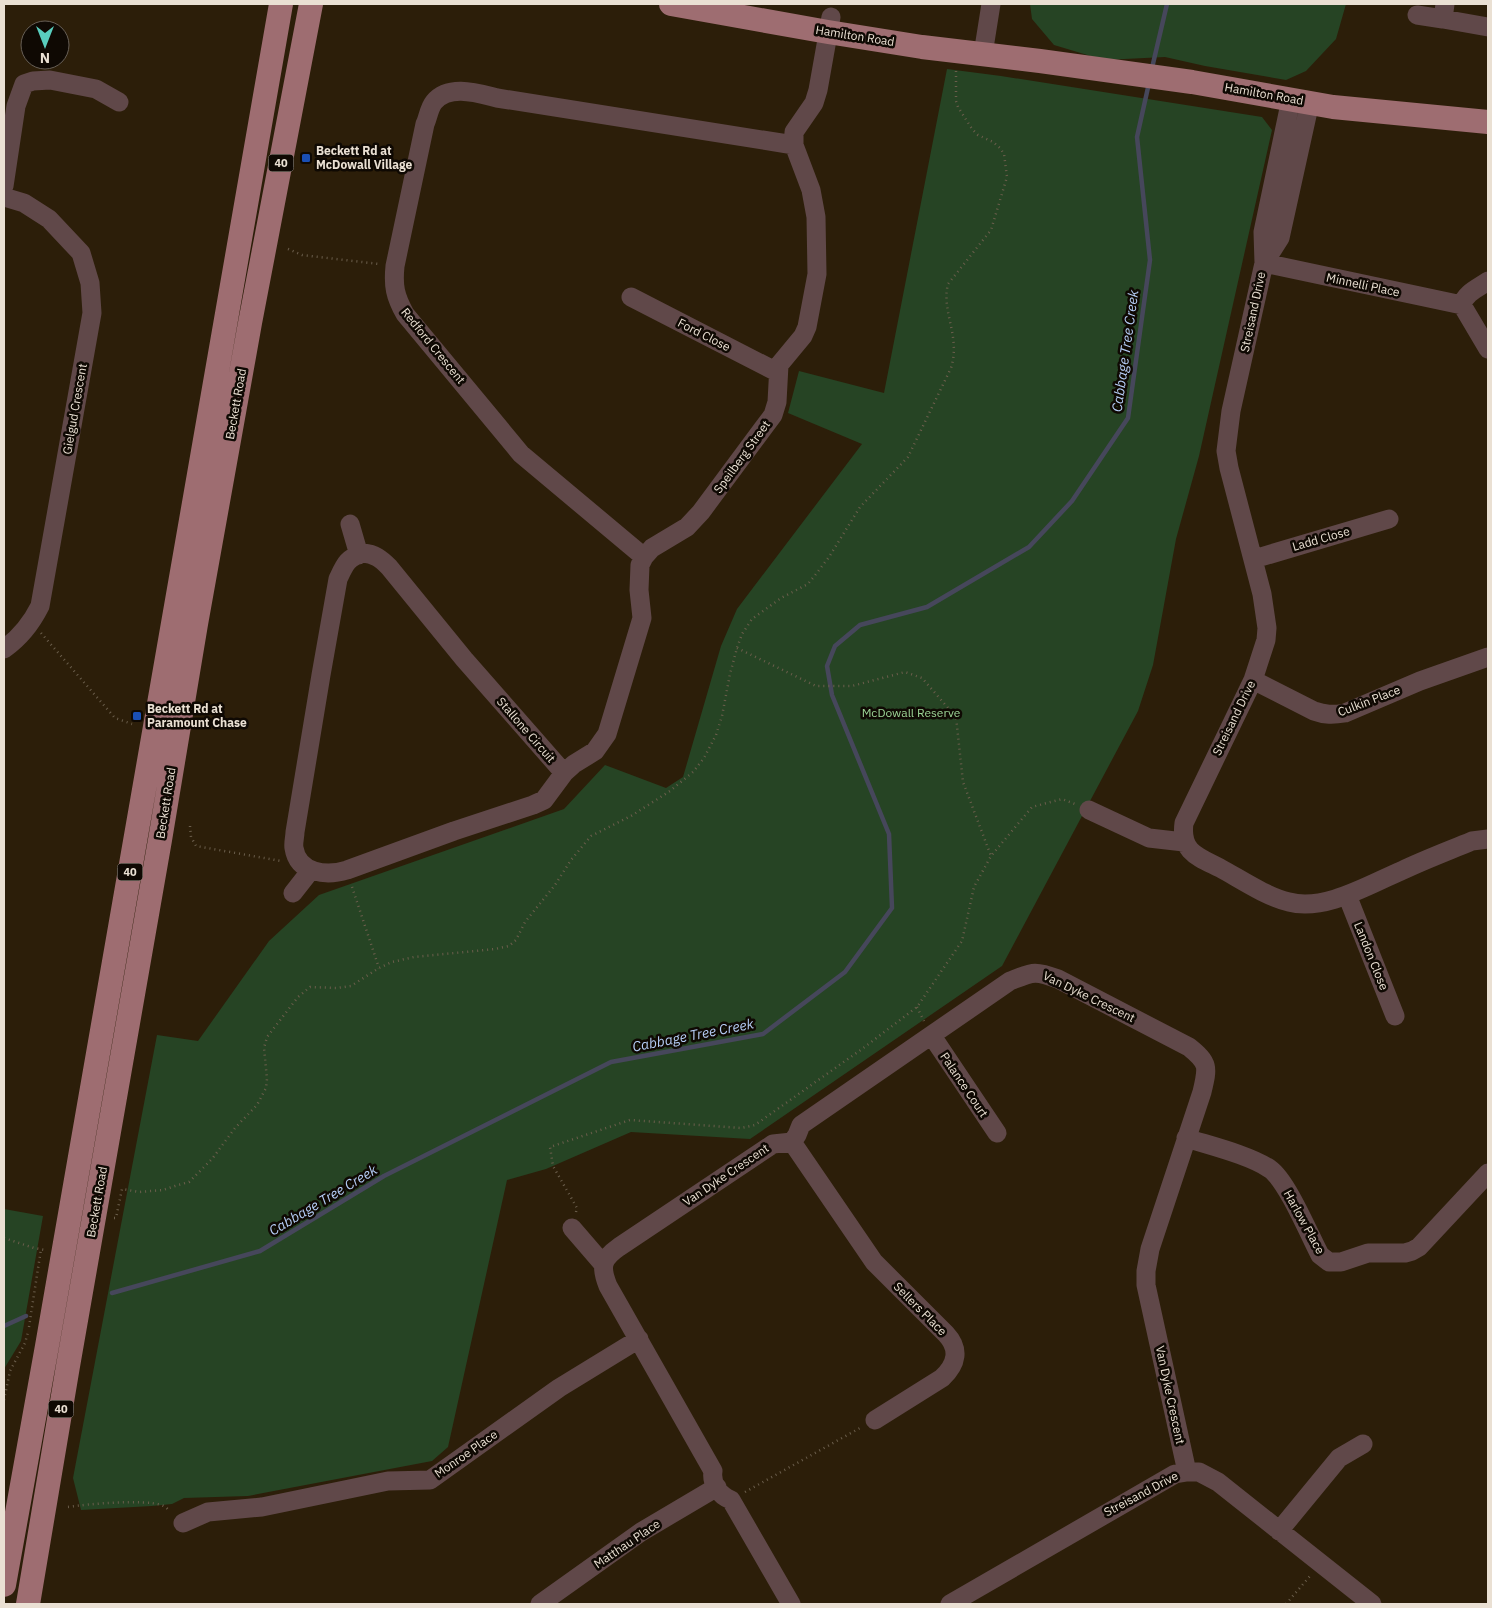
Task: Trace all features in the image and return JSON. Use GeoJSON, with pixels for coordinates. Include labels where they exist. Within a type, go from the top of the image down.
{"type":"FeatureCollection","features":[{"type":"Feature","properties":{"kind":"main road","name":"Beckett Road"},"geometry":{"type":"LineString","coordinates":[[4,1585],[281,4]]}},
{"type":"Feature","properties":{"kind":"main road","name":"Beckett Road"},"geometry":{"type":"LineString","coordinates":[[28,1604],[196,624],[250,323],[311,4]]}},
{"type":"Feature","properties":{"kind":"main road","name":"Hamilton Road"},"geometry":{"type":"LineString","coordinates":[[671,4],[829,25],[923,34],[1040,61]]}},
{"type":"Feature","properties":{"kind":"main road","name":"Hamilton Road"},"geometry":{"type":"LineString","coordinates":[[759,4],[829,25],[922,47],[1192,82],[1300,101],[1386,113],[1488,122]]}},
{"type":"Feature","properties":{"kind":"street"},"geometry":{"type":"LineString","coordinates":[[984,48],[991,4]]}},
{"type":"Feature","properties":{"kind":"street"},"geometry":{"type":"LineString","coordinates":[[1417,15],[1444,12],[1488,27]]}},
{"type":"Feature","properties":{"kind":"street"},"geometry":{"type":"LineString","coordinates":[[777,372],[779,365],[805,332],[817,274],[816,217],[811,190],[794,144],[794,132],[814,103],[829,25]]}},
{"type":"Feature","properties":{"kind":"street"},"geometry":{"type":"LineString","coordinates":[[4,186],[16,106],[24,84],[33,81],[50,80],[96,89],[119,102]]}},
{"type":"Feature","properties":{"kind":"street","name":"Redford Crescent"},"geometry":{"type":"LineString","coordinates":[[644,556],[522,454],[405,314],[396,298],[393,281],[395,266],[425,124],[432,104],[441,95],[454,91],[469,92],[497,98],[794,144]]}},
{"type":"Feature","properties":{"kind":"street","name":"Streisand Drive"},"geometry":{"type":"LineString","coordinates":[[1184,842],[1184,823],[1253,680],[1266,640],[1267,628],[1262,594],[1226,451],[1231,411],[1264,263],[1280,238],[1300,101]]}},
{"type":"Feature","properties":{"kind":"street","name":"Gielgud Crescent"},"geometry":{"type":"LineString","coordinates":[[4,197],[24,203],[49,219],[81,253],[90,283],[92,313],[40,606],[31,624],[16,640],[4,649]]}},
{"type":"Feature","properties":{"kind":"street","name":"Minnelli Place"},"geometry":{"type":"LineString","coordinates":[[1264,263],[1462,305]]}},
{"type":"Feature","properties":{"kind":"street"},"geometry":{"type":"LineString","coordinates":[[1488,281],[1464,298],[1462,305],[1488,349]]}},
{"type":"Feature","properties":{"kind":"street","name":"Ford Close"},"geometry":{"type":"LineString","coordinates":[[630,298],[777,372]]}},
{"type":"Feature","properties":{"kind":"street","name":"Speilberg Street"},"geometry":{"type":"LineString","coordinates":[[644,556],[652,548],[687,527],[701,512],[764,427],[772,415],[777,402],[777,372]]}},
{"type":"Feature","properties":{"kind":"street","name":"Ladd Close"},"geometry":{"type":"LineString","coordinates":[[1254,558],[1389,519]]}},
{"type":"Feature","properties":{"kind":"street"},"geometry":{"type":"LineString","coordinates":[[294,893],[311,870],[302,864],[296,855],[294,848],[295,832],[320,675],[338,579],[345,564],[354,556],[359,555],[350,524]]}},
{"type":"Feature","properties":{"kind":"street","name":"Stallone Circuit"},"geometry":{"type":"LineString","coordinates":[[311,870],[318,873],[336,873],[347,870],[454,831],[534,805],[544,800],[564,773],[469,665],[389,567],[372,554],[359,555]]}},
{"type":"Feature","properties":{"kind":"street"},"geometry":{"type":"LineString","coordinates":[[564,773],[574,764],[595,751],[607,734],[642,618],[640,566],[644,556]]}},
{"type":"Feature","properties":{"kind":"street","name":"Culkin Place"},"geometry":{"type":"LineString","coordinates":[[1253,680],[1314,712],[1333,715],[1345,713],[1420,681],[1488,657]]}},
{"type":"Feature","properties":{"kind":"street"},"geometry":{"type":"LineString","coordinates":[[1088,810],[1149,838],[1184,842],[1188,849],[1200,858],[1268,894],[1289,902],[1305,904],[1347,895],[1402,870],[1472,842],[1488,839]]}},
{"type":"Feature","properties":{"kind":"street","name":"Landon Close"},"geometry":{"type":"LineString","coordinates":[[1347,895],[1395,1016]]}},
{"type":"Feature","properties":{"kind":"street","name":"Van Dyke Crescent"},"geometry":{"type":"LineString","coordinates":[[603,1264],[607,1256],[619,1247],[773,1144],[792,1142],[801,1125],[1010,982],[1032,973],[1040,972],[1189,1046],[1203,1058],[1206,1075],[1202,1092],[1150,1249],[1146,1271],[1146,1285],[1187,1472]]}},
{"type":"Feature","properties":{"kind":"street","name":"Palance Court"},"geometry":{"type":"LineString","coordinates":[[932,1036],[997,1133]]}},
{"type":"Feature","properties":{"kind":"street","name":"Harlow Place"},"geometry":{"type":"LineString","coordinates":[[1186,1138],[1249,1159],[1270,1169],[1281,1180],[1320,1255],[1329,1262],[1341,1262],[1374,1252],[1412,1251],[1419,1247],[1488,1172]]}},
{"type":"Feature","properties":{"kind":"street","name":"Sellers Place"},"geometry":{"type":"LineString","coordinates":[[792,1142],[874,1262],[952,1340],[956,1354],[950,1370],[942,1378],[875,1420]]}},
{"type":"Feature","properties":{"kind":"street"},"geometry":{"type":"LineString","coordinates":[[572,1228],[603,1264],[603,1274],[608,1286],[713,1471],[712,1480],[722,1496],[731,1500],[791,1604]]}},
{"type":"Feature","properties":{"kind":"street","name":"Monroe Place"},"geometry":{"type":"LineString","coordinates":[[183,1523],[208,1512],[262,1507],[388,1481],[430,1480],[559,1388],[639,1339]]}},
{"type":"Feature","properties":{"kind":"street"},"geometry":{"type":"LineString","coordinates":[[1279,1530],[1339,1458],[1363,1444]]}},
{"type":"Feature","properties":{"kind":"street","name":"Streisand Drive"},"geometry":{"type":"LineString","coordinates":[[950,1604],[1141,1492],[1175,1474],[1187,1472],[1199,1472],[1218,1482],[1372,1604]]}},
{"type":"Feature","properties":{"kind":"street","name":"Matthau Place"},"geometry":{"type":"LineString","coordinates":[[540,1604],[641,1532],[717,1487]]}},
{"type":"Feature","properties":{"kind":"path"},"geometry":{"type":"LineString","coordinates":[[107,1217],[116,1218],[122,1189],[139,1192],[163,1190],[189,1182],[212,1159],[235,1128],[257,1105],[266,1088],[264,1048],[267,1037],[298,997],[310,988],[351,986],[392,962],[414,957],[509,946],[516,940],[526,922],[591,836],[631,816],[670,791],[693,772],[704,758],[716,735],[722,716],[730,674],[742,634],[752,619],[781,598],[808,584],[829,557],[860,507],[908,456],[951,368],[955,356],[955,346],[947,306],[946,290],[948,284],[991,230],[1007,177],[1007,164],[1000,148],[993,142],[978,135],[958,107],[956,101],[956,63]]}},
{"type":"Feature","properties":{"kind":"path"},"geometry":{"type":"LineString","coordinates":[[288,249],[302,255],[395,266]]}},
{"type":"Feature","properties":{"kind":"path"},"geometry":{"type":"LineString","coordinates":[[31,624],[48,639],[115,718],[132,724]]}},
{"type":"Feature","properties":{"kind":"path"},"geometry":{"type":"LineString","coordinates":[[737,648],[816,686],[852,686],[906,672],[922,678],[956,717],[963,782],[991,856]]}},
{"type":"Feature","properties":{"kind":"path"},"geometry":{"type":"LineString","coordinates":[[572,1228],[577,1208],[552,1166],[550,1147],[630,1120],[741,1128],[755,1125],[918,1007],[962,941],[974,887],[991,856],[1032,807],[1062,799],[1088,810]]}},
{"type":"Feature","properties":{"kind":"path"},"geometry":{"type":"LineString","coordinates":[[190,826],[191,836],[196,846],[281,861],[296,855]]}},
{"type":"Feature","properties":{"kind":"path"},"geometry":{"type":"LineString","coordinates":[[347,870],[380,968]]}},
{"type":"Feature","properties":{"kind":"path"},"geometry":{"type":"LineString","coordinates":[[4,1238],[52,1251]]}},
{"type":"Feature","properties":{"kind":"path"},"geometry":{"type":"LineString","coordinates":[[4,1400],[10,1371],[25,1343],[28,1333],[41,1249]]}},
{"type":"Feature","properties":{"kind":"path"},"geometry":{"type":"LineString","coordinates":[[731,1500],[875,1420]]}},
{"type":"Feature","properties":{"kind":"path"},"geometry":{"type":"LineString","coordinates":[[68,1507],[121,1503],[163,1505],[183,1523]]}},
{"type":"Feature","properties":{"kind":"path"},"geometry":{"type":"LineString","coordinates":[[1286,1604],[1310,1576]]}},
{"type":"Feature","properties":{"kind":"green space"},"geometry":{"type":"Polygon","coordinates":[[[1030,4],[1346,4],[1336,39],[1306,71],[1286,80],[1165,57],[1104,60],[1054,45],[1032,19],[1030,4]]]}},
{"type":"Feature","properties":{"kind":"green space","name":"McDowall Reserve"},"geometry":{"type":"Polygon","coordinates":[[[947,69],[1262,117],[1272,130],[1199,456],[1176,539],[1153,665],[1138,711],[1002,966],[750,1139],[631,1132],[546,1169],[507,1180],[448,1447],[432,1461],[248,1496],[184,1498],[172,1504],[81,1510],[73,1478],[157,1035],[198,1041],[269,941],[319,895],[564,809],[605,765],[666,788],[683,777],[721,646],[737,609],[862,444],[788,413],[799,371],[884,393],[947,69]]]}},
{"type":"Feature","properties":{"kind":"green space"},"geometry":{"type":"Polygon","coordinates":[[[4,1209],[43,1216],[21,1341],[4,1369],[4,1209]]]}},
{"type":"Feature","properties":{"kind":"waterway","name":"Cabbage Tree Creek"},"geometry":{"type":"LineString","coordinates":[[1152,68],[1167,4]]}},
{"type":"Feature","properties":{"kind":"waterway","name":"Cabbage Tree Creek"},"geometry":{"type":"LineString","coordinates":[[112,1293],[260,1251],[384,1176],[611,1062],[763,1034],[845,972],[892,908],[889,834],[832,695],[827,666],[835,646],[860,625],[927,607],[1029,547],[1072,501],[1128,418],[1150,260],[1137,137],[1149,83]]}},
{"type":"Feature","properties":{"kind":"waterway","name":"Cabbage Tree Creek"},"geometry":{"type":"LineString","coordinates":[[4,1326],[26,1316]]}},
{"type":"Feature","properties":{"kind":"place","name":"Beckett Rd at McDowall Village"},"geometry":{"type":"Point","coordinates":[306,158]}},
{"type":"Feature","properties":{"kind":"place","name":"Beckett Rd at Paramount Chase"},"geometry":{"type":"Point","coordinates":[137,716]}}]}
